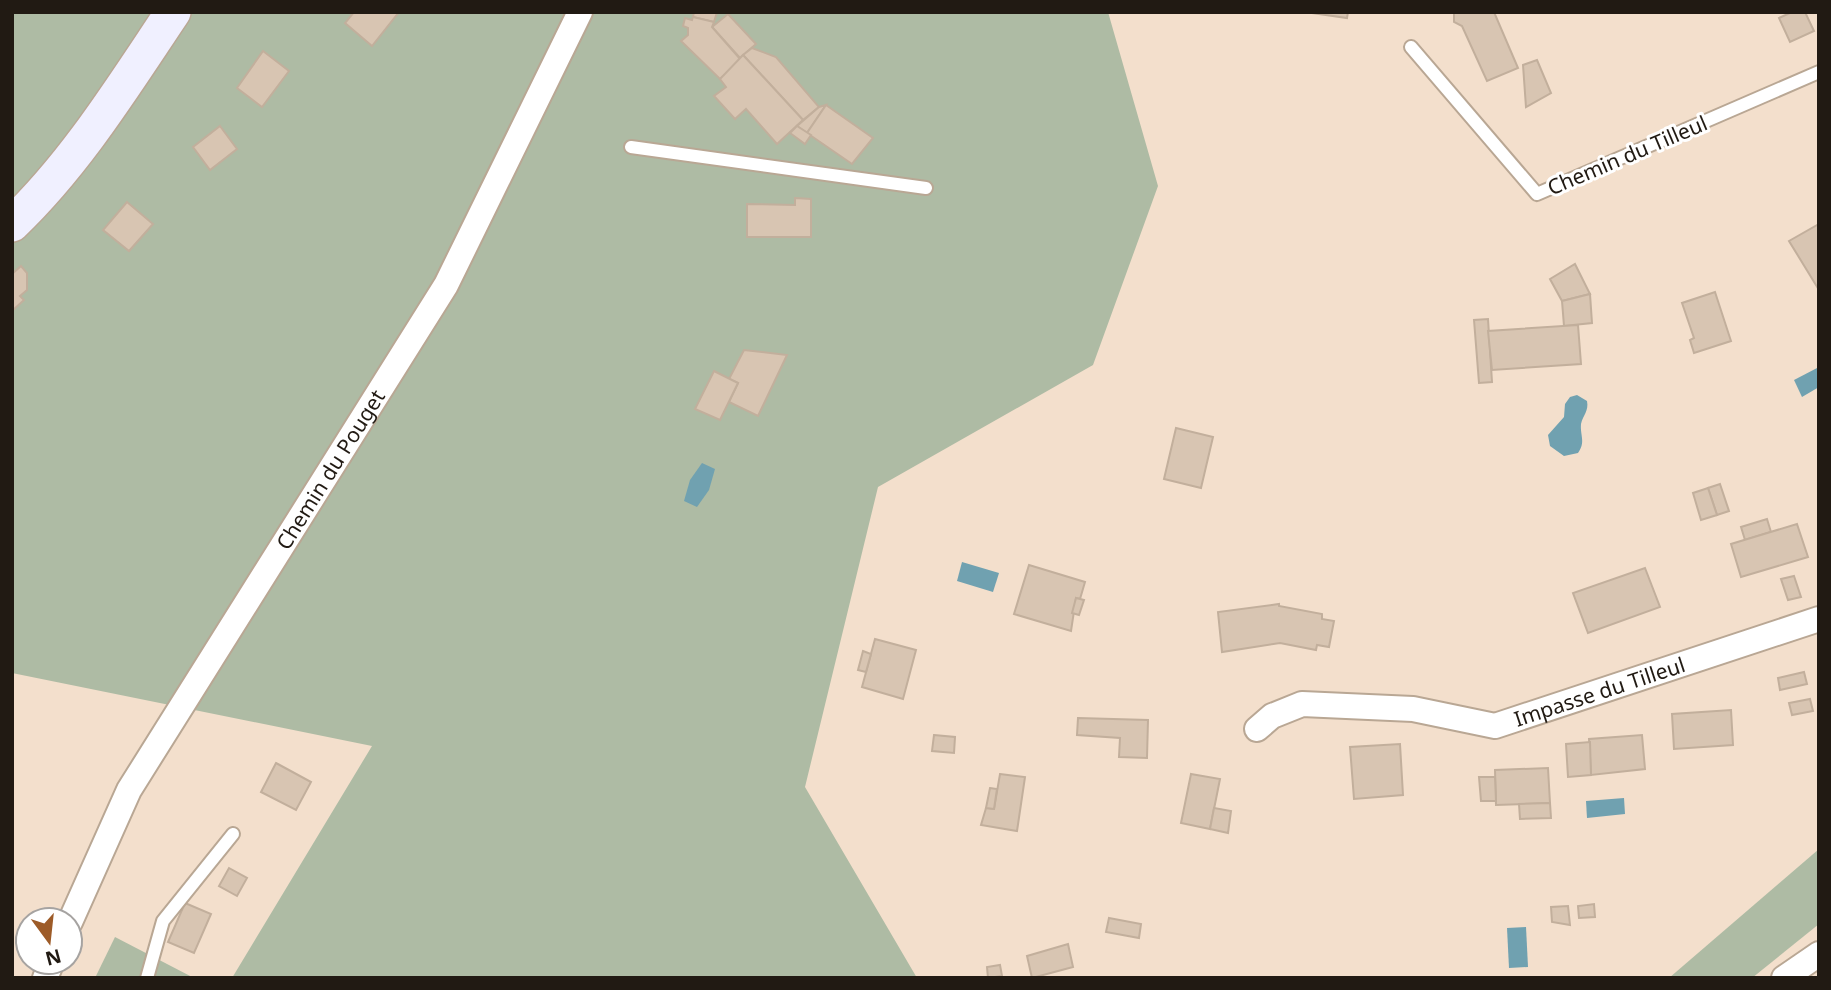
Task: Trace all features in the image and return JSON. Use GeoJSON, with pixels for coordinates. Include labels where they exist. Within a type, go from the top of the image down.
{"type":"FeatureCollection","features":[{"type":"Feature","properties":{"kind":"main road"},"geometry":{"type":"LineString","coordinates":[[12,224],[36,202],[75,152],[173,12]]}},
{"type":"Feature","properties":{"kind":"street","name":"Chemin du Pouget"},"geometry":{"type":"LineString","coordinates":[[77,906],[130,790],[446,285],[580,12]]}},
{"type":"Feature","properties":{"kind":"street","name":"Impasse du Tilleul"},"geometry":{"type":"LineString","coordinates":[[1257,729],[1272,716],[1302,704],[1413,709],[1495,726],[1819,619]]}},
{"type":"Feature","properties":{"kind":"street"},"geometry":{"type":"LineString","coordinates":[[1784,978],[1819,954]]}},
{"type":"Feature","properties":{"kind":"lane","name":"Chemin du Tilleul"},"geometry":{"type":"LineString","coordinates":[[1411,47],[1536,194],[1819,72]]}},
{"type":"Feature","properties":{"kind":"lane"},"geometry":{"type":"LineString","coordinates":[[631,147],[926,188]]}},
{"type":"Feature","properties":{"kind":"lane"},"geometry":{"type":"LineString","coordinates":[[147,978],[163,921],[233,834]]}},
{"type":"Feature","properties":{"kind":"green space"},"geometry":{"type":"Polygon","coordinates":[[[12,12],[1108,12],[1158,186],[1093,365],[878,487],[805,787],[917,978],[232,978],[372,746],[12,673],[12,12]]]}},
{"type":"Feature","properties":{"kind":"green space"},"geometry":{"type":"Polygon","coordinates":[[[1819,849],[1819,924],[1752,978],[1669,978],[1819,849]]]}},
{"type":"Feature","properties":{"kind":"green space"},"geometry":{"type":"Polygon","coordinates":[[[115,937],[194,978],[95,978],[115,937]]]}},
{"type":"Feature","properties":{"kind":"water"},"geometry":{"type":"Polygon","coordinates":[[[1819,367],[1819,387],[1802,397],[1794,380],[1819,367]]]}},
{"type":"Feature","properties":{"kind":"water"},"geometry":{"type":"Polygon","coordinates":[[[1577,395],[1587,401],[1587,410],[1581,424],[1582,446],[1578,453],[1564,456],[1550,446],[1548,435],[1564,417],[1565,404],[1570,397],[1577,395]]]}},
{"type":"Feature","properties":{"kind":"water"},"geometry":{"type":"Polygon","coordinates":[[[702,463],[715,469],[709,490],[697,507],[684,501],[690,480],[702,463]]]}},
{"type":"Feature","properties":{"kind":"water"},"geometry":{"type":"Polygon","coordinates":[[[962,562],[999,573],[993,592],[957,581],[962,562]]]}},
{"type":"Feature","properties":{"kind":"water"},"geometry":{"type":"Polygon","coordinates":[[[1624,798],[1625,814],[1587,818],[1586,801],[1624,798]]]}},
{"type":"Feature","properties":{"kind":"water"},"geometry":{"type":"Polygon","coordinates":[[[1526,927],[1528,967],[1509,968],[1507,928],[1526,927]]]}},
{"type":"Feature","properties":{"kind":"building"},"geometry":{"type":"Polygon","coordinates":[[[354,12],[399,12],[372,46],[345,23],[354,12]]]}},
{"type":"Feature","properties":{"kind":"building"},"geometry":{"type":"Polygon","coordinates":[[[694,12],[717,12],[714,22],[693,17],[694,12]]]}},
{"type":"Feature","properties":{"kind":"building"},"geometry":{"type":"Polygon","coordinates":[[[1305,12],[1348,12],[1347,18],[1305,12]]]}},
{"type":"Feature","properties":{"kind":"building"},"geometry":{"type":"Polygon","coordinates":[[[1454,12],[1494,12],[1518,68],[1487,81],[1462,26],[1454,22],[1454,12]]]}},
{"type":"Feature","properties":{"kind":"building"},"geometry":{"type":"Polygon","coordinates":[[[1792,12],[1805,12],[1814,31],[1790,42],[1779,18],[1792,12]]]}},
{"type":"Feature","properties":{"kind":"building"},"geometry":{"type":"Polygon","coordinates":[[[728,14],[756,44],[740,58],[712,27],[728,14]]]}},
{"type":"Feature","properties":{"kind":"building"},"geometry":{"type":"Polygon","coordinates":[[[693,17],[714,22],[712,27],[741,60],[720,79],[681,41],[688,35],[688,28],[683,26],[685,18],[692,20],[693,17]]]}},
{"type":"Feature","properties":{"kind":"building"},"geometry":{"type":"Polygon","coordinates":[[[752,48],[776,57],[819,107],[803,120],[743,55],[752,48]]]}},
{"type":"Feature","properties":{"kind":"building"},"geometry":{"type":"Polygon","coordinates":[[[263,51],[289,71],[262,107],[237,88],[263,51]]]}},
{"type":"Feature","properties":{"kind":"building"},"geometry":{"type":"Polygon","coordinates":[[[743,55],[803,120],[777,144],[746,109],[735,119],[714,96],[726,87],[720,79],[743,55]]]}},
{"type":"Feature","properties":{"kind":"building"},"geometry":{"type":"Polygon","coordinates":[[[1537,60],[1551,93],[1526,107],[1523,65],[1537,60]]]}},
{"type":"Feature","properties":{"kind":"building"},"geometry":{"type":"Polygon","coordinates":[[[826,105],[807,133],[797,126],[819,107],[826,105]]]}},
{"type":"Feature","properties":{"kind":"building"},"geometry":{"type":"Polygon","coordinates":[[[826,105],[873,138],[852,164],[807,133],[826,105]]]}},
{"type":"Feature","properties":{"kind":"building"},"geometry":{"type":"Polygon","coordinates":[[[220,126],[237,149],[210,170],[193,147],[220,126]]]}},
{"type":"Feature","properties":{"kind":"building"},"geometry":{"type":"Polygon","coordinates":[[[797,126],[811,135],[805,144],[790,133],[797,126]]]}},
{"type":"Feature","properties":{"kind":"building"},"geometry":{"type":"Polygon","coordinates":[[[795,198],[811,199],[811,237],[747,237],[747,204],[795,205],[795,198]]]}},
{"type":"Feature","properties":{"kind":"building"},"geometry":{"type":"Polygon","coordinates":[[[127,202],[153,224],[129,251],[103,230],[127,202]]]}},
{"type":"Feature","properties":{"kind":"building"},"geometry":{"type":"Polygon","coordinates":[[[1819,224],[1819,290],[1789,241],[1819,224]]]}},
{"type":"Feature","properties":{"kind":"building"},"geometry":{"type":"Polygon","coordinates":[[[1575,264],[1590,294],[1562,301],[1550,279],[1575,264]]]}},
{"type":"Feature","properties":{"kind":"building"},"geometry":{"type":"Polygon","coordinates":[[[21,266],[27,273],[27,290],[20,296],[24,300],[12,311],[12,274],[21,266]]]}},
{"type":"Feature","properties":{"kind":"building"},"geometry":{"type":"Polygon","coordinates":[[[1715,292],[1731,341],[1694,353],[1690,340],[1694,338],[1682,303],[1715,292]]]}},
{"type":"Feature","properties":{"kind":"building"},"geometry":{"type":"Polygon","coordinates":[[[1590,294],[1592,323],[1564,326],[1562,301],[1590,294]]]}},
{"type":"Feature","properties":{"kind":"building"},"geometry":{"type":"Polygon","coordinates":[[[1488,319],[1492,382],[1479,383],[1474,320],[1488,319]]]}},
{"type":"Feature","properties":{"kind":"building"},"geometry":{"type":"Polygon","coordinates":[[[1578,325],[1581,364],[1492,370],[1488,331],[1578,325]]]}},
{"type":"Feature","properties":{"kind":"building"},"geometry":{"type":"Polygon","coordinates":[[[744,350],[787,355],[758,416],[729,402],[738,383],[729,379],[744,350]]]}},
{"type":"Feature","properties":{"kind":"building"},"geometry":{"type":"Polygon","coordinates":[[[714,371],[738,383],[720,420],[695,409],[714,371]]]}},
{"type":"Feature","properties":{"kind":"building"},"geometry":{"type":"Polygon","coordinates":[[[1176,428],[1213,437],[1201,488],[1164,479],[1176,428]]]}},
{"type":"Feature","properties":{"kind":"building"},"geometry":{"type":"Polygon","coordinates":[[[1720,484],[1729,511],[1717,515],[1708,488],[1720,484]]]}},
{"type":"Feature","properties":{"kind":"building"},"geometry":{"type":"Polygon","coordinates":[[[1708,488],[1717,515],[1701,520],[1693,493],[1708,488]]]}},
{"type":"Feature","properties":{"kind":"building"},"geometry":{"type":"Polygon","coordinates":[[[1767,519],[1771,532],[1745,540],[1741,527],[1767,519]]]}},
{"type":"Feature","properties":{"kind":"building"},"geometry":{"type":"Polygon","coordinates":[[[1797,524],[1808,557],[1741,577],[1731,544],[1797,524]]]}},
{"type":"Feature","properties":{"kind":"building"},"geometry":{"type":"Polygon","coordinates":[[[1029,565],[1085,582],[1080,599],[1076,598],[1071,631],[1014,614],[1029,565]]]}},
{"type":"Feature","properties":{"kind":"building"},"geometry":{"type":"Polygon","coordinates":[[[1645,568],[1660,607],[1588,633],[1573,593],[1645,568]]]}},
{"type":"Feature","properties":{"kind":"building"},"geometry":{"type":"Polygon","coordinates":[[[1794,576],[1801,597],[1788,600],[1781,579],[1794,576]]]}},
{"type":"Feature","properties":{"kind":"building"},"geometry":{"type":"Polygon","coordinates":[[[1076,598],[1084,600],[1079,615],[1072,613],[1076,598]]]}},
{"type":"Feature","properties":{"kind":"building"},"geometry":{"type":"Polygon","coordinates":[[[1279,604],[1322,614],[1322,619],[1334,621],[1329,647],[1317,645],[1316,650],[1280,643],[1222,652],[1218,612],[1279,604]]]}},
{"type":"Feature","properties":{"kind":"building"},"geometry":{"type":"Polygon","coordinates":[[[875,639],[916,650],[903,699],[862,687],[875,639]]]}},
{"type":"Feature","properties":{"kind":"building"},"geometry":{"type":"Polygon","coordinates":[[[863,651],[871,654],[866,672],[858,670],[863,651]]]}},
{"type":"Feature","properties":{"kind":"building"},"geometry":{"type":"Polygon","coordinates":[[[1804,672],[1807,684],[1780,690],[1778,678],[1804,672]]]}},
{"type":"Feature","properties":{"kind":"building"},"geometry":{"type":"Polygon","coordinates":[[[1810,699],[1813,711],[1792,715],[1789,703],[1810,699]]]}},
{"type":"Feature","properties":{"kind":"building"},"geometry":{"type":"Polygon","coordinates":[[[1731,710],[1733,745],[1674,749],[1672,714],[1731,710]]]}},
{"type":"Feature","properties":{"kind":"building"},"geometry":{"type":"Polygon","coordinates":[[[1078,718],[1148,720],[1147,758],[1119,757],[1120,738],[1077,735],[1078,718]]]}},
{"type":"Feature","properties":{"kind":"building"},"geometry":{"type":"Polygon","coordinates":[[[934,735],[955,737],[954,753],[932,751],[934,735]]]}},
{"type":"Feature","properties":{"kind":"building"},"geometry":{"type":"Polygon","coordinates":[[[1642,735],[1645,769],[1591,775],[1589,739],[1642,735]]]}},
{"type":"Feature","properties":{"kind":"building"},"geometry":{"type":"Polygon","coordinates":[[[1590,742],[1591,775],[1568,777],[1566,744],[1590,742]]]}},
{"type":"Feature","properties":{"kind":"building"},"geometry":{"type":"Polygon","coordinates":[[[1400,744],[1403,795],[1354,799],[1350,747],[1400,744]]]}},
{"type":"Feature","properties":{"kind":"building"},"geometry":{"type":"Polygon","coordinates":[[[276,763],[311,782],[296,810],[261,792],[276,763]]]}},
{"type":"Feature","properties":{"kind":"building"},"geometry":{"type":"Polygon","coordinates":[[[1548,768],[1550,803],[1496,805],[1495,770],[1548,768]]]}},
{"type":"Feature","properties":{"kind":"building"},"geometry":{"type":"Polygon","coordinates":[[[1000,774],[1025,777],[1017,831],[981,825],[986,808],[994,809],[1000,774]]]}},
{"type":"Feature","properties":{"kind":"building"},"geometry":{"type":"Polygon","coordinates":[[[1191,774],[1220,779],[1210,829],[1181,823],[1191,774]]]}},
{"type":"Feature","properties":{"kind":"building"},"geometry":{"type":"Polygon","coordinates":[[[1479,777],[1495,777],[1496,801],[1481,801],[1479,777]]]}},
{"type":"Feature","properties":{"kind":"building"},"geometry":{"type":"Polygon","coordinates":[[[990,788],[997,789],[994,809],[986,808],[990,788]]]}},
{"type":"Feature","properties":{"kind":"building"},"geometry":{"type":"Polygon","coordinates":[[[1550,803],[1551,818],[1520,819],[1519,804],[1550,803]]]}},
{"type":"Feature","properties":{"kind":"building"},"geometry":{"type":"Polygon","coordinates":[[[1214,808],[1231,811],[1228,833],[1210,829],[1214,808]]]}},
{"type":"Feature","properties":{"kind":"building"},"geometry":{"type":"Polygon","coordinates":[[[229,868],[247,878],[237,896],[219,886],[229,868]]]}},
{"type":"Feature","properties":{"kind":"building"},"geometry":{"type":"Polygon","coordinates":[[[185,903],[211,914],[194,953],[168,942],[185,903]]]}},
{"type":"Feature","properties":{"kind":"building"},"geometry":{"type":"Polygon","coordinates":[[[1594,904],[1595,917],[1579,918],[1578,906],[1594,904]]]}},
{"type":"Feature","properties":{"kind":"building"},"geometry":{"type":"Polygon","coordinates":[[[1568,906],[1570,925],[1552,922],[1551,907],[1568,906]]]}},
{"type":"Feature","properties":{"kind":"building"},"geometry":{"type":"Polygon","coordinates":[[[1109,918],[1141,924],[1139,938],[1106,932],[1109,918]]]}},
{"type":"Feature","properties":{"kind":"building"},"geometry":{"type":"Polygon","coordinates":[[[1068,944],[1073,967],[1032,978],[1027,956],[1068,944]]]}},
{"type":"Feature","properties":{"kind":"building"},"geometry":{"type":"Polygon","coordinates":[[[1000,965],[1002,976],[988,978],[987,967],[1000,965]]]}}]}
